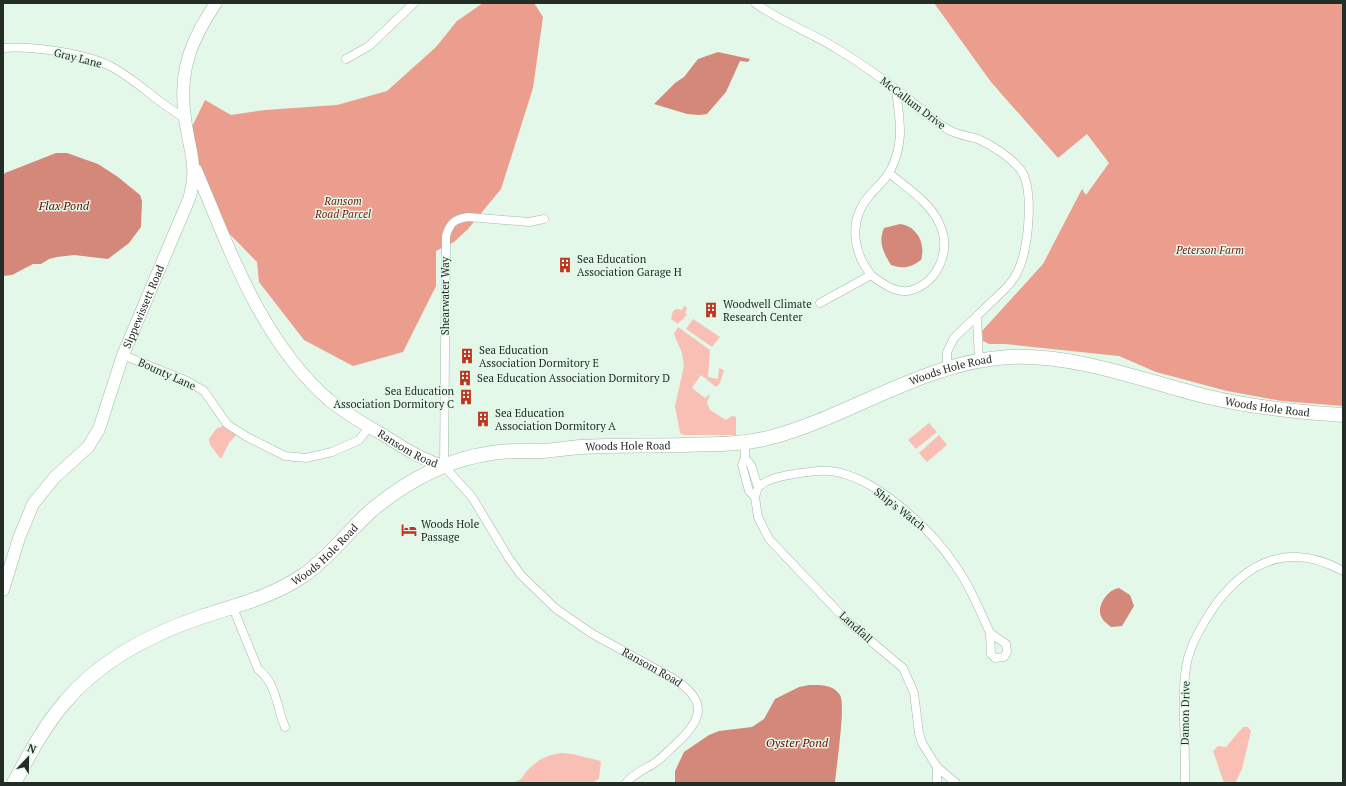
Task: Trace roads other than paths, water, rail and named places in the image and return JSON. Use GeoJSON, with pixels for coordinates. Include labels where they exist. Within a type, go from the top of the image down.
{"type":"FeatureCollection","features":[{"type":"Feature","properties":{"kind":"highway","name":"Woods Hole Road"},"geometry":{"type":"LineString","coordinates":[[14,783],[38,739],[62,705],[78,686],[112,659],[146,640],[174,627],[257,600],[281,589],[304,575],[330,553],[373,510],[417,478],[459,460],[492,453],[580,447],[745,443],[788,432],[947,367],[979,361],[1023,357],[1058,360],[1249,405],[1282,411],[1343,415]]}},
{"type":"Feature","properties":{"kind":"main road","name":"Sippewissett Road"},"geometry":{"type":"LineString","coordinates":[[3,590],[19,538],[33,504],[54,478],[88,447],[99,429],[123,355],[184,214],[193,186],[195,167],[185,118],[184,90],[187,59],[197,34],[216,3]]}},
{"type":"Feature","properties":{"kind":"main road","name":"Ransom Road"},"geometry":{"type":"LineString","coordinates":[[195,167],[246,287],[274,334],[299,368],[316,387],[335,404],[369,427],[426,461],[444,466]]}},
{"type":"Feature","properties":{"kind":"street"},"geometry":{"type":"LineString","coordinates":[[346,59],[369,46],[414,3]]}},
{"type":"Feature","properties":{"kind":"street","name":"McCallum Drive"},"geometry":{"type":"LineString","coordinates":[[756,3],[767,12],[839,50],[951,131],[979,140],[1001,152],[1020,170],[1026,182],[1028,201],[1025,242],[1020,266],[1012,282],[959,332],[949,346],[947,367]]}},
{"type":"Feature","properties":{"kind":"street","name":"Gray Lane"},"geometry":{"type":"LineString","coordinates":[[3,48],[24,46],[93,60],[111,67],[164,106],[185,118]]}},
{"type":"Feature","properties":{"kind":"street"},"geometry":{"type":"LineString","coordinates":[[889,173],[934,214],[941,227],[943,236],[943,256],[941,264],[932,277],[912,291],[898,290],[881,283],[871,275],[861,263],[856,246],[855,227],[859,212],[868,197],[883,183],[900,148],[902,129],[896,90]]}},
{"type":"Feature","properties":{"kind":"street","name":"Shearwater Way"},"geometry":{"type":"LineString","coordinates":[[444,466],[446,236],[449,225],[458,218],[468,217],[529,222],[544,219]]}},
{"type":"Feature","properties":{"kind":"street"},"geometry":{"type":"LineString","coordinates":[[820,303],[871,275]]}},
{"type":"Feature","properties":{"kind":"street"},"geometry":{"type":"LineString","coordinates":[[977,316],[979,361]]}},
{"type":"Feature","properties":{"kind":"street","name":"Bounty Lane"},"geometry":{"type":"LineString","coordinates":[[123,355],[187,381],[204,391],[228,424],[247,438],[285,456],[306,458],[332,452],[359,440],[369,427]]}},
{"type":"Feature","properties":{"kind":"street","name":"Landfall"},"geometry":{"type":"LineString","coordinates":[[745,443],[746,458],[751,465],[758,487],[755,497],[758,517],[769,539],[842,616],[903,668],[914,693],[921,738],[927,753],[937,767],[956,783]]}},
{"type":"Feature","properties":{"kind":"street","name":"Landfall"},"geometry":{"type":"LineString","coordinates":[[746,458],[742,465],[749,491],[755,497]]}},
{"type":"Feature","properties":{"kind":"street","name":"Ransom Road"},"geometry":{"type":"LineString","coordinates":[[444,466],[472,497],[508,557],[521,575],[555,608],[591,633],[685,686],[695,698],[699,713],[692,728],[657,762],[631,777],[626,783]]}},
{"type":"Feature","properties":{"kind":"street","name":"Ship's Watch"},"geometry":{"type":"LineString","coordinates":[[758,487],[770,478],[816,470],[845,474],[874,488],[910,515],[926,529],[939,544],[964,580],[990,633]]}},
{"type":"Feature","properties":{"kind":"street","name":"Damon Drive"},"geometry":{"type":"LineString","coordinates":[[1185,783],[1183,686],[1188,658],[1205,620],[1229,587],[1252,568],[1274,559],[1292,556],[1320,562],[1343,571]]}},
{"type":"Feature","properties":{"kind":"street"},"geometry":{"type":"LineString","coordinates":[[233,608],[258,669],[267,676],[276,693],[280,716],[285,727]]}},
{"type":"Feature","properties":{"kind":"street"},"geometry":{"type":"LineString","coordinates":[[937,767],[937,783]]}},
{"type":"Feature","properties":{"kind":"water"},"geometry":{"type":"Polygon","coordinates":[[[718,52],[750,59],[748,62],[740,61],[726,92],[707,114],[687,114],[654,104],[675,83],[684,77],[698,59],[718,52]]]}},
{"type":"Feature","properties":{"kind":"water","name":"Flax Pond"},"geometry":{"type":"Polygon","coordinates":[[[56,153],[67,153],[98,164],[118,177],[140,195],[142,201],[141,227],[129,243],[108,259],[74,255],[57,257],[49,259],[41,264],[33,264],[12,275],[3,276],[3,176],[5,173],[56,153]]]}},
{"type":"Feature","properties":{"kind":"water"},"geometry":{"type":"Polygon","coordinates":[[[900,224],[906,225],[915,232],[919,237],[922,248],[921,260],[914,265],[907,267],[891,265],[881,242],[884,228],[900,224]]]}},
{"type":"Feature","properties":{"kind":"water"},"geometry":{"type":"Polygon","coordinates":[[[1119,588],[1130,595],[1134,606],[1122,626],[1111,627],[1104,621],[1100,614],[1101,604],[1107,595],[1119,588]]]}},
{"type":"Feature","properties":{"kind":"water","name":"Oyster Pond"},"geometry":{"type":"Polygon","coordinates":[[[822,685],[830,687],[837,691],[842,701],[835,783],[675,783],[675,771],[684,752],[709,735],[719,731],[752,727],[764,719],[775,699],[799,687],[822,685]]]}},
{"type":"Feature","properties":{"kind":"place","name":"Sea Education Association Garage H"},"geometry":{"type":"Point","coordinates":[565,265]}},
{"type":"Feature","properties":{"kind":"place","name":"Woodwell Climate Research Center"},"geometry":{"type":"Point","coordinates":[711,310]}},
{"type":"Feature","properties":{"kind":"place","name":"Sea Education Association Dormitory E"},"geometry":{"type":"Point","coordinates":[467,356]}},
{"type":"Feature","properties":{"kind":"place","name":"Sea Education Association Dormitory D"},"geometry":{"type":"Point","coordinates":[465,378]}},
{"type":"Feature","properties":{"kind":"place","name":"Sea Education Association Dormitory C"},"geometry":{"type":"Point","coordinates":[466,397]}},
{"type":"Feature","properties":{"kind":"place","name":"Sea Education Association Dormitory A"},"geometry":{"type":"Point","coordinates":[483,419]}},
{"type":"Feature","properties":{"kind":"place","name":"Woods Hole Passage"},"geometry":{"type":"Point","coordinates":[409,530]}},
{"type":"Feature","properties":{"kind":"park label","name":"Ransom Road Parcel"},"geometry":{"type":"Point","coordinates":[343,207]}},
{"type":"Feature","properties":{"kind":"park label","name":"Peterson Farm"},"geometry":{"type":"Point","coordinates":[1210,250]}}]}
